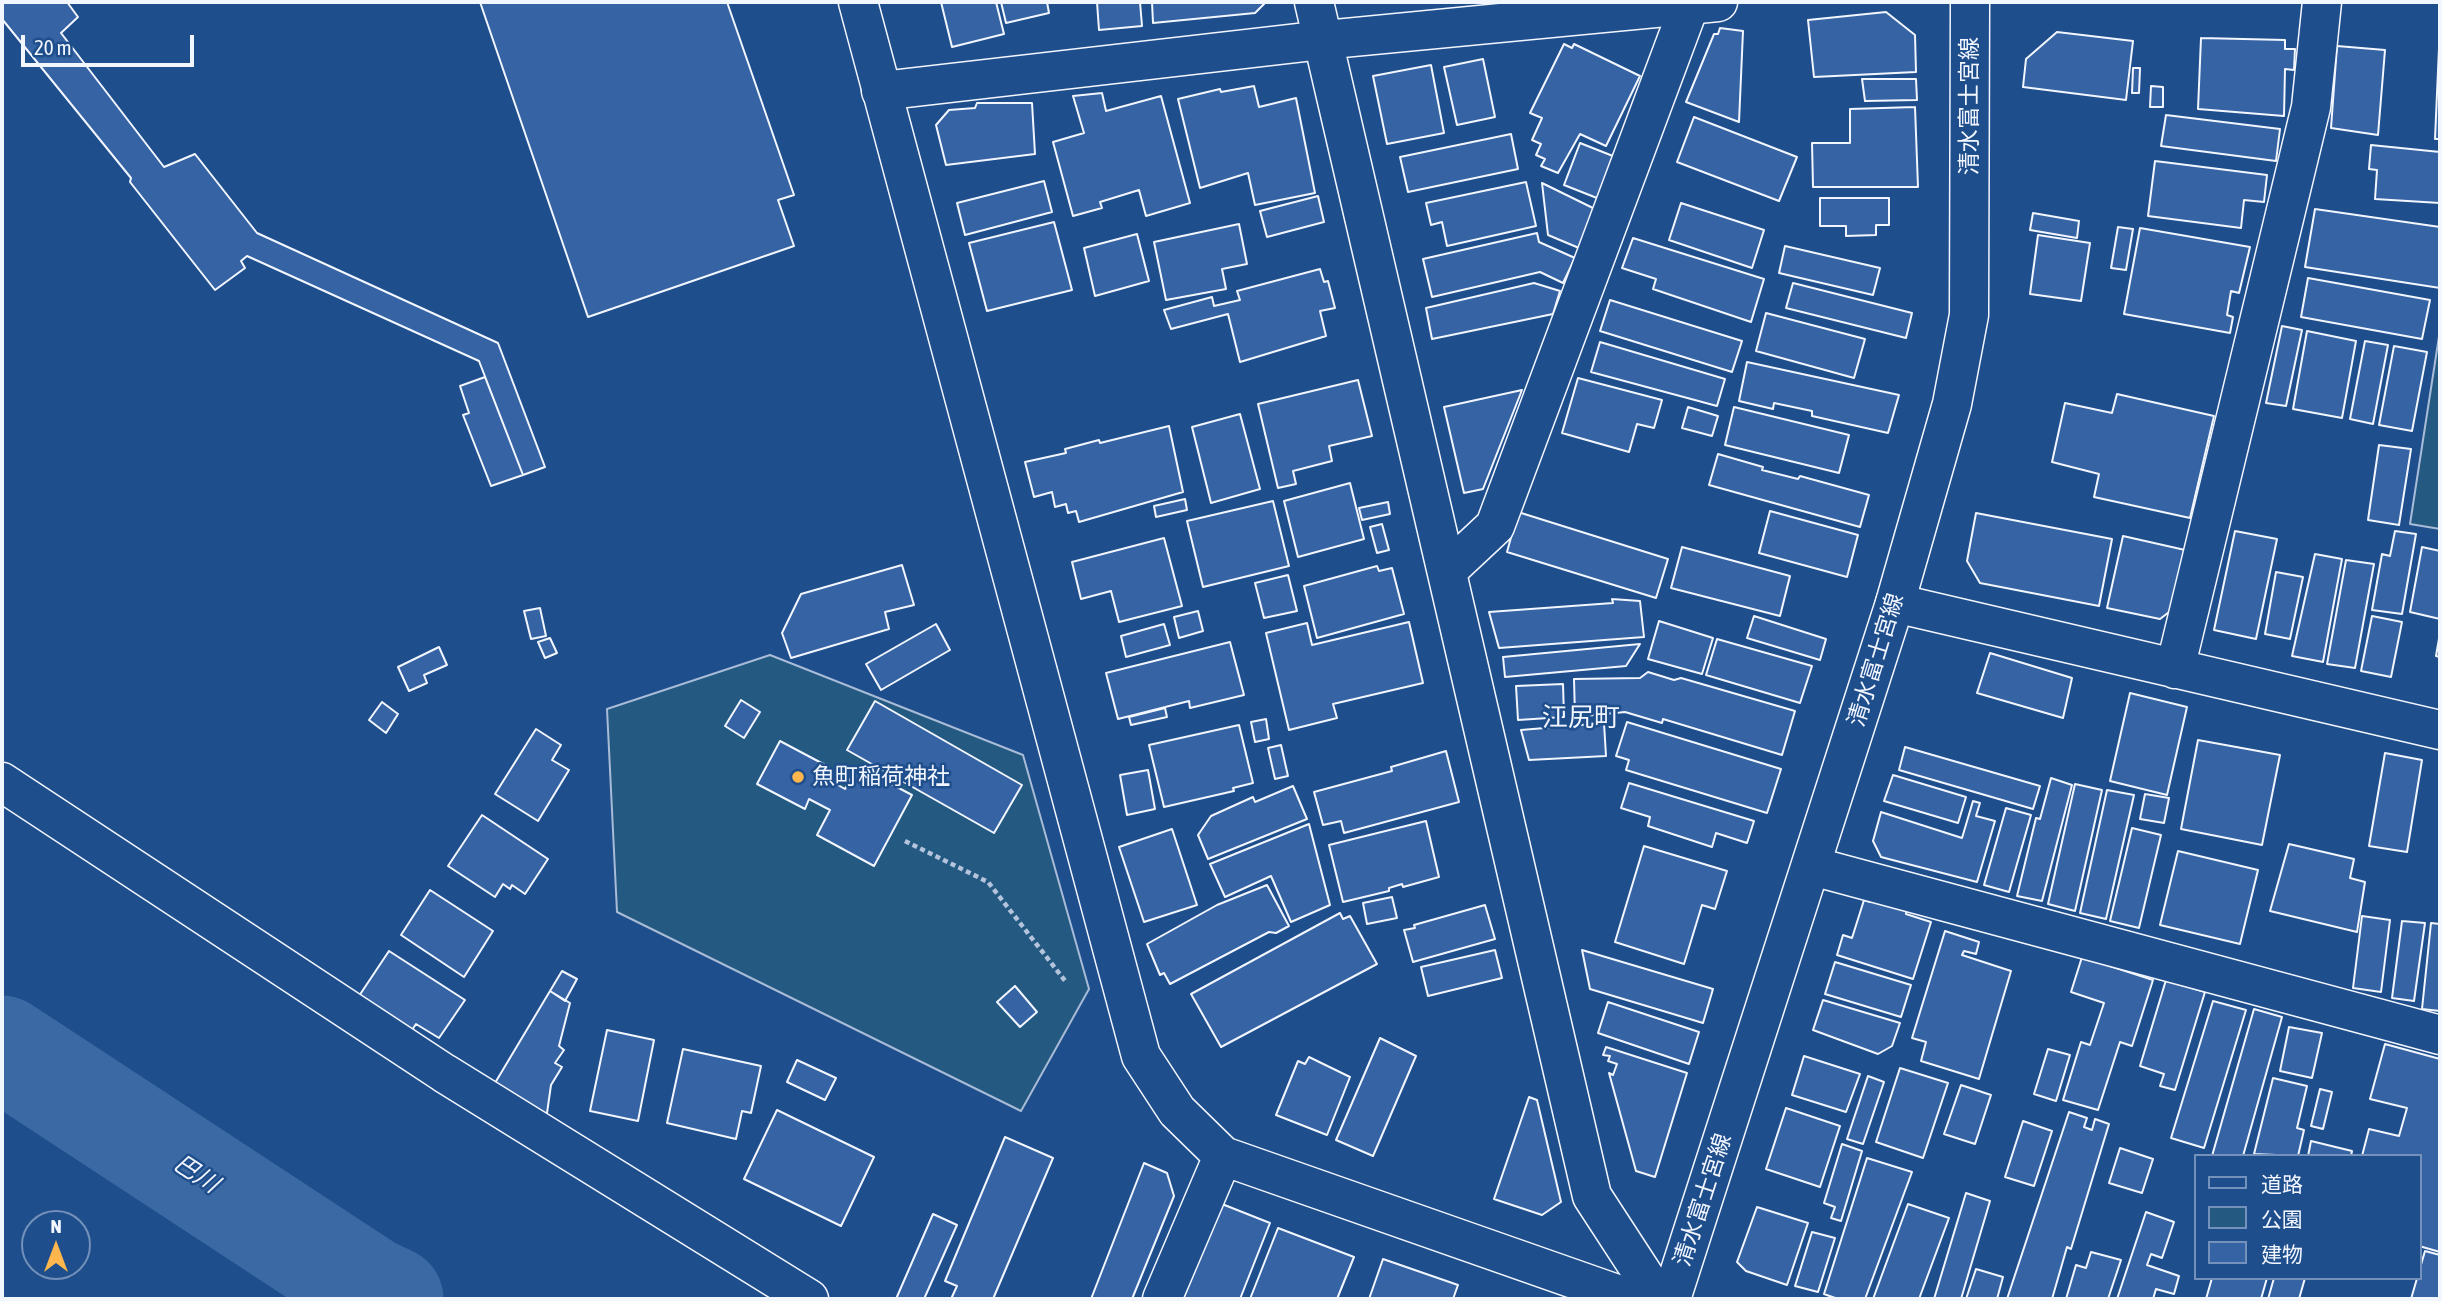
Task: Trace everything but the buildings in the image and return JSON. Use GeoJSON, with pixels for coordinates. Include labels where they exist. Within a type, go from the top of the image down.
{"type":"FeatureCollection","features":[{"type":"Feature","properties":{"kind":"street"},"geometry":{"type":"LineString","coordinates":[[858,2],[1141,1055],[1177,1111],[1223,1156],[1631,1299]]}},
{"type":"Feature","properties":{"kind":"street"},"geometry":{"type":"LineString","coordinates":[[1314,2],[1592,1196],[1659,1299]]}},
{"type":"Feature","properties":{"kind":"street","name":"清水富士宮線"},"geometry":{"type":"LineString","coordinates":[[1671,1299],[1895,603],[1952,404],[1969,315],[1970,2]]}},
{"type":"Feature","properties":{"kind":"street"},"geometry":{"type":"LineString","coordinates":[[2175,669],[2312,107],[2322,2]]}},
{"type":"Feature","properties":{"kind":"street"},"geometry":{"type":"LineString","coordinates":[[881,92],[1323,40],[1704,3],[1496,526],[1448,570]]}},
{"type":"Feature","properties":{"kind":"street"},"geometry":{"type":"LineString","coordinates":[[1895,603],[2440,730]]}},
{"type":"Feature","properties":{"kind":"street"},"geometry":{"type":"LineString","coordinates":[[2,782],[444,1073],[809,1299]]}},
{"type":"Feature","properties":{"kind":"street"},"geometry":{"type":"LineString","coordinates":[[1812,866],[2440,1035]]}},
{"type":"Feature","properties":{"kind":"street"},"geometry":{"type":"LineString","coordinates":[[1162,1299],[1223,1156]]}},
{"type":"Feature","properties":{"kind":"path"},"geometry":{"type":"LineString","coordinates":[[905,841],[988,882],[1071,987]]}},
{"type":"Feature","properties":{"kind":"green space"},"geometry":{"type":"Polygon","coordinates":[[[2440,330],[2440,529],[2410,524],[2440,330]]]}},
{"type":"Feature","properties":{"kind":"green space"},"geometry":{"type":"Polygon","coordinates":[[[770,655],[1023,755],[1089,989],[1021,1111],[617,912],[607,709],[770,655]]]}},
{"type":"Feature","properties":{"kind":"waterway","name":"巴川"},"geometry":{"type":"LineString","coordinates":[[2,1048],[368,1288],[391,1299]]}},
{"type":"Feature","properties":{"kind":"place","name":"魚町稲荷神社"},"geometry":{"type":"Point","coordinates":[798,777]}},
{"type":"Feature","properties":{"kind":"district","name":"江尻町"},"geometry":{"type":"Point","coordinates":[1581,718]}}]}
